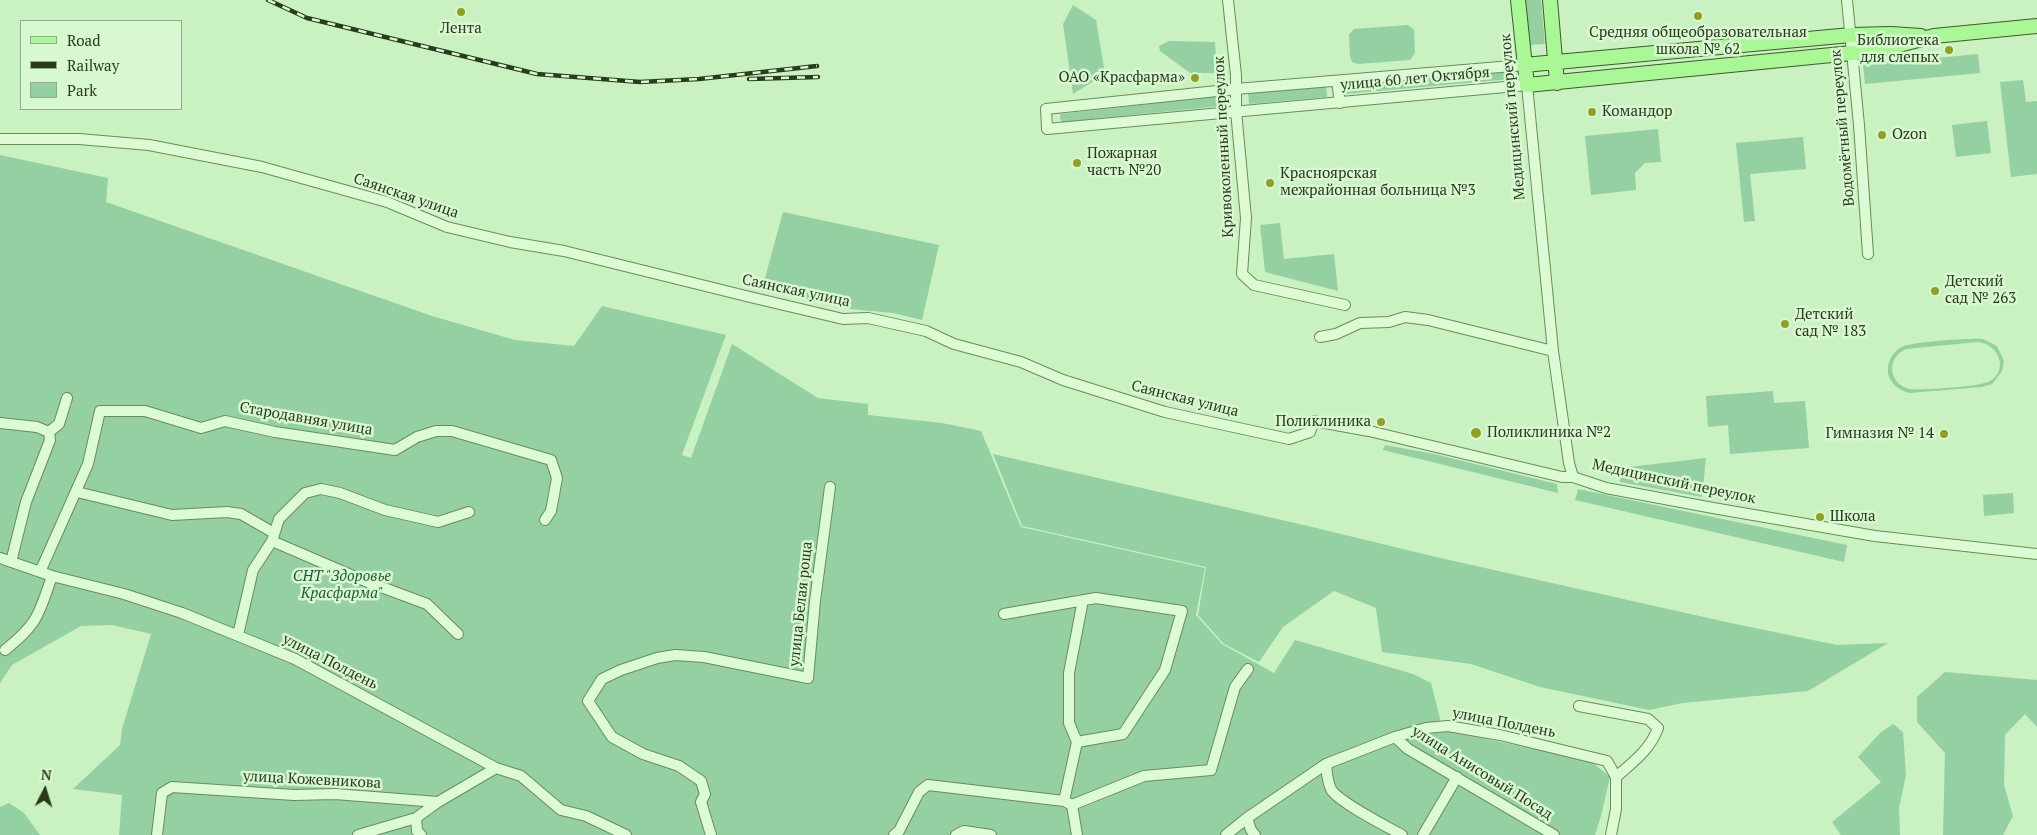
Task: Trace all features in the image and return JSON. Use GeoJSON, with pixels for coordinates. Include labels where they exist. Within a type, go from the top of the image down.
{"type":"FeatureCollection","features":[{"type":"Feature","properties":{"kind":"main road","name":"Медицинский переулок"},"geometry":{"type":"LineString","coordinates":[[1518,0],[1527,85]]}},
{"type":"Feature","properties":{"kind":"main road"},"geometry":{"type":"LineString","coordinates":[[1550,0],[1557,82]]}},
{"type":"Feature","properties":{"kind":"main road","name":"улица 60 лет Октября"},"geometry":{"type":"LineString","coordinates":[[1524,65],[1851,35],[1934,36],[2037,26]]}},
{"type":"Feature","properties":{"kind":"main road","name":"улица 60 лет Октября"},"geometry":{"type":"LineString","coordinates":[[1527,85],[1852,53],[1891,47],[1934,36]]}},
{"type":"Feature","properties":{"kind":"street","name":"Кривоколенный переулок"},"geometry":{"type":"LineString","coordinates":[[1228,0],[1246,218],[1242,274],[1254,285],[1345,305]]}},
{"type":"Feature","properties":{"kind":"street","name":"Водомётный переулок"},"geometry":{"type":"LineString","coordinates":[[1848,0],[1868,254]]}},
{"type":"Feature","properties":{"kind":"street","name":"улица 60 лет Октября"},"geometry":{"type":"LineString","coordinates":[[1524,65],[1236,89],[1046,110],[1047,129],[1527,85]]}},
{"type":"Feature","properties":{"kind":"street"},"geometry":{"type":"LineString","coordinates":[[1337,81],[1340,102]]}},
{"type":"Feature","properties":{"kind":"street","name":"Медицинский переулок"},"geometry":{"type":"LineString","coordinates":[[1527,85],[1553,351],[1569,464],[1573,477],[1606,488],[1875,536],[2037,554]]}},
{"type":"Feature","properties":{"kind":"street","name":"Саянская улица"},"geometry":{"type":"LineString","coordinates":[[0,139],[79,139],[149,145],[262,167],[387,202],[447,227],[510,242],[564,251],[750,298],[843,318],[868,318],[926,331],[954,344],[1021,362],[1063,380],[1165,412],[1289,439],[1310,432],[1314,421],[1369,431],[1562,477],[1573,477]]}},
{"type":"Feature","properties":{"kind":"street"},"geometry":{"type":"LineString","coordinates":[[1320,337],[1336,334],[1360,323],[1389,322],[1405,317],[1428,320],[1553,351]]}},
{"type":"Feature","properties":{"kind":"street"},"geometry":{"type":"LineString","coordinates":[[49,432],[59,424],[67,398]]}},
{"type":"Feature","properties":{"kind":"street","name":"Стародавняя улица"},"geometry":{"type":"LineString","coordinates":[[40,572],[88,464],[100,411],[145,410],[201,428],[225,421],[274,432],[395,450],[417,437],[436,431],[452,431],[551,460],[557,478],[551,511],[545,520]]}},
{"type":"Feature","properties":{"kind":"street"},"geometry":{"type":"LineString","coordinates":[[0,423],[37,426],[49,432]]}},
{"type":"Feature","properties":{"kind":"street"},"geometry":{"type":"LineString","coordinates":[[11,562],[26,502],[50,440],[49,432]]}},
{"type":"Feature","properties":{"kind":"street","name":"улица Белая роща"},"geometry":{"type":"LineString","coordinates":[[711,835],[701,802],[705,794],[700,781],[679,766],[643,754],[612,737],[588,701],[602,679],[630,667],[676,655],[704,657],[808,678],[815,601],[830,486]]}},
{"type":"Feature","properties":{"kind":"street"},"geometry":{"type":"LineString","coordinates":[[238,635],[253,570],[273,537],[279,520],[305,493],[322,489],[340,493],[385,510],[438,522],[469,512]]}},
{"type":"Feature","properties":{"kind":"street"},"geometry":{"type":"LineString","coordinates":[[77,492],[172,515],[227,512],[241,514],[273,537],[365,582],[427,604],[458,634]]}},
{"type":"Feature","properties":{"kind":"street","name":"улица Полдень"},"geometry":{"type":"LineString","coordinates":[[0,558],[52,576],[132,597],[182,613],[295,659],[496,768],[521,776],[561,810],[586,816],[626,835]]}},
{"type":"Feature","properties":{"kind":"street"},"geometry":{"type":"LineString","coordinates":[[5,650],[25,634],[38,618],[52,576]]}},
{"type":"Feature","properties":{"kind":"street"},"geometry":{"type":"LineString","coordinates":[[1004,614],[1096,598],[1182,611],[1165,670],[1123,734],[1076,742]]}},
{"type":"Feature","properties":{"kind":"street"},"geometry":{"type":"LineString","coordinates":[[1077,835],[1068,803],[1076,742],[1069,723],[1069,673],[1083,600]]}},
{"type":"Feature","properties":{"kind":"street"},"geometry":{"type":"LineString","coordinates":[[894,835],[899,831],[919,792],[928,785],[1068,803],[1144,776],[1211,770],[1235,687],[1248,669]]}},
{"type":"Feature","properties":{"kind":"street"},"geometry":{"type":"LineString","coordinates":[[1578,706],[1648,719],[1658,728],[1654,738],[1640,757],[1616,777],[1616,809],[1612,835]]}},
{"type":"Feature","properties":{"kind":"street","name":"улица Полдень"},"geometry":{"type":"LineString","coordinates":[[1226,835],[1247,818],[1326,764],[1395,737],[1426,728],[1448,726],[1607,761],[1616,777]]}},
{"type":"Feature","properties":{"kind":"street","name":"улица Анисовый Посад"},"geometry":{"type":"LineString","coordinates":[[1395,737],[1408,748],[1554,835]]}},
{"type":"Feature","properties":{"kind":"street"},"geometry":{"type":"LineString","coordinates":[[1326,764],[1328,782],[1332,791],[1343,800],[1402,835]]}},
{"type":"Feature","properties":{"kind":"street"},"geometry":{"type":"LineString","coordinates":[[358,835],[416,818],[438,802],[496,768]]}},
{"type":"Feature","properties":{"kind":"street"},"geometry":{"type":"LineString","coordinates":[[1423,835],[1457,777]]}},
{"type":"Feature","properties":{"kind":"street","name":"улица Кожевникова"},"geometry":{"type":"LineString","coordinates":[[157,835],[162,792],[172,788],[294,795],[335,794],[438,802]]}},
{"type":"Feature","properties":{"kind":"street"},"geometry":{"type":"LineString","coordinates":[[416,818],[417,832],[421,835]]}},
{"type":"Feature","properties":{"kind":"street"},"geometry":{"type":"LineString","coordinates":[[1247,818],[1250,830],[1255,835]]}},
{"type":"Feature","properties":{"kind":"street"},"geometry":{"type":"LineString","coordinates":[[956,835],[964,831],[991,835]]}},
{"type":"Feature","properties":{"kind":"green space"},"geometry":{"type":"Polygon","coordinates":[[[1523,0],[1541,0],[1545,44],[1528,45],[1523,0]]]}},
{"type":"Feature","properties":{"kind":"green space"},"geometry":{"type":"Polygon","coordinates":[[[1073,5],[1096,20],[1105,74],[1073,94],[1063,24],[1073,5]]]}},
{"type":"Feature","properties":{"kind":"green space"},"geometry":{"type":"Polygon","coordinates":[[[1408,25],[1414,30],[1415,53],[1410,60],[1358,64],[1352,62],[1349,34],[1354,29],[1408,25]]]}},
{"type":"Feature","properties":{"kind":"green space"},"geometry":{"type":"Polygon","coordinates":[[[1169,41],[1215,42],[1217,73],[1190,73],[1160,51],[1159,46],[1169,41]]]}},
{"type":"Feature","properties":{"kind":"green space"},"geometry":{"type":"Polygon","coordinates":[[[1978,54],[1980,73],[1865,84],[1863,65],[1978,54]]]}},
{"type":"Feature","properties":{"kind":"green space"},"geometry":{"type":"Polygon","coordinates":[[[1511,70],[1511,79],[1345,94],[1344,85],[1511,70]]]}},
{"type":"Feature","properties":{"kind":"green space"},"geometry":{"type":"Polygon","coordinates":[[[2023,80],[2026,102],[2037,101],[2037,174],[2011,177],[2000,82],[2023,80]]]}},
{"type":"Feature","properties":{"kind":"green space"},"geometry":{"type":"Polygon","coordinates":[[[1326,85],[1327,97],[1249,104],[1248,92],[1326,85]]]}},
{"type":"Feature","properties":{"kind":"green space"},"geometry":{"type":"Polygon","coordinates":[[[1221,96],[1222,106],[1061,122],[1060,114],[1221,96]]]}},
{"type":"Feature","properties":{"kind":"green space"},"geometry":{"type":"Polygon","coordinates":[[[1987,121],[1991,153],[1956,157],[1952,125],[1987,121]]]}},
{"type":"Feature","properties":{"kind":"green space"},"geometry":{"type":"Polygon","coordinates":[[[1658,129],[1661,162],[1645,163],[1635,173],[1636,190],[1591,195],[1585,136],[1658,129]]]}},
{"type":"Feature","properties":{"kind":"green space"},"geometry":{"type":"Polygon","coordinates":[[[1803,137],[1806,169],[1750,174],[1755,221],[1744,222],[1736,143],[1803,137]]]}},
{"type":"Feature","properties":{"kind":"green space","name":"СНТ \"Здоровье Красфарма\""},"geometry":{"type":"Polygon","coordinates":[[[0,155],[108,178],[106,202],[432,316],[515,340],[574,346],[602,306],[726,335],[682,455],[691,458],[732,344],[818,398],[868,404],[868,415],[942,423],[981,431],[1021,527],[1205,568],[1196,615],[1222,644],[1274,673],[1295,640],[1413,674],[1431,683],[1443,730],[1591,761],[1610,777],[1595,835],[119,835],[122,795],[73,789],[120,745],[122,729],[151,634],[112,625],[81,626],[12,665],[0,683],[0,155]]]}},
{"type":"Feature","properties":{"kind":"green space"},"geometry":{"type":"Polygon","coordinates":[[[783,212],[939,245],[922,320],[893,313],[850,309],[762,289],[783,212]]]}},
{"type":"Feature","properties":{"kind":"green space"},"geometry":{"type":"Polygon","coordinates":[[[1280,223],[1284,259],[1334,254],[1338,291],[1265,272],[1260,225],[1280,223]]]}},
{"type":"Feature","properties":{"kind":"green space"},"geometry":{"type":"Polygon","coordinates":[[[1983,339],[1997,346],[2004,361],[2002,371],[1992,384],[1982,387],[1909,393],[1895,386],[1889,377],[1889,361],[1895,352],[1902,347],[1928,342],[1983,339]],[[1977,342],[1906,349],[1895,358],[1892,370],[1894,377],[1897,382],[1910,389],[1962,387],[1988,382],[1999,372],[2000,365],[1996,352],[1985,344],[1977,342]]]}},
{"type":"Feature","properties":{"kind":"green space"},"geometry":{"type":"Polygon","coordinates":[[[1773,391],[1774,403],[1805,401],[1809,448],[1730,454],[1728,425],[1708,427],[1706,396],[1773,391]]]}},
{"type":"Feature","properties":{"kind":"green space"},"geometry":{"type":"Polygon","coordinates":[[[1385,445],[1434,454],[1557,484],[1558,493],[1383,450],[1385,445]]]}},
{"type":"Feature","properties":{"kind":"green space"},"geometry":{"type":"Polygon","coordinates":[[[993,454],[1726,622],[1837,645],[1888,643],[1808,691],[1683,703],[1649,710],[1540,687],[1471,664],[1382,652],[1376,608],[1334,591],[1283,627],[1259,662],[1224,644],[1198,615],[1206,567],[1022,526],[993,454]]]}},
{"type":"Feature","properties":{"kind":"green space"},"geometry":{"type":"Polygon","coordinates":[[[1706,458],[1702,497],[1620,482],[1620,468],[1706,458]]]}},
{"type":"Feature","properties":{"kind":"green space"},"geometry":{"type":"Polygon","coordinates":[[[1578,489],[1847,545],[1844,562],[1575,500],[1578,489]]]}},
{"type":"Feature","properties":{"kind":"green space"},"geometry":{"type":"Polygon","coordinates":[[[2013,493],[2014,513],[1984,516],[1983,495],[2013,493]]]}},
{"type":"Feature","properties":{"kind":"green space"},"geometry":{"type":"Polygon","coordinates":[[[1945,672],[2037,680],[2037,727],[2025,714],[2005,735],[2004,785],[2013,816],[2003,835],[1943,835],[1945,753],[1917,722],[1917,697],[1945,672]]]}},
{"type":"Feature","properties":{"kind":"green space"},"geometry":{"type":"Polygon","coordinates":[[[1893,724],[1903,732],[1906,775],[1899,808],[1900,835],[1841,835],[1832,822],[1881,782],[1858,757],[1880,733],[1893,724]]]}},
{"type":"Feature","properties":{"kind":"green space"},"geometry":{"type":"Polygon","coordinates":[[[9,803],[24,813],[40,835],[0,835],[0,807],[9,803]]]}},
{"type":"Feature","properties":{"kind":"railway"},"geometry":{"type":"LineString","coordinates":[[268,0],[307,18],[537,74],[640,82],[699,79],[817,66]]}},
{"type":"Feature","properties":{"kind":"railway"},"geometry":{"type":"LineString","coordinates":[[749,79],[818,77]]}},
{"type":"Feature","properties":{"kind":"place","name":"Лента"},"geometry":{"type":"Point","coordinates":[461,12]}},
{"type":"Feature","properties":{"kind":"place","name":"Средняя общеобразовательная школа № 62"},"geometry":{"type":"Point","coordinates":[1698,16]}},
{"type":"Feature","properties":{"kind":"place","name":"Библиотека для слепых"},"geometry":{"type":"Point","coordinates":[1949,50]}},
{"type":"Feature","properties":{"kind":"place","name":"ОАО «Красфарма»"},"geometry":{"type":"Point","coordinates":[1195,78]}},
{"type":"Feature","properties":{"kind":"place","name":"Командор"},"geometry":{"type":"Point","coordinates":[1592,112]}},
{"type":"Feature","properties":{"kind":"place","name":"Ozon"},"geometry":{"type":"Point","coordinates":[1882,135]}},
{"type":"Feature","properties":{"kind":"place","name":"Пожарная часть №20"},"geometry":{"type":"Point","coordinates":[1077,163]}},
{"type":"Feature","properties":{"kind":"place","name":"Красноярская межрайонная больница №3"},"geometry":{"type":"Point","coordinates":[1270,183]}},
{"type":"Feature","properties":{"kind":"place","name":"Детский сад № 263"},"geometry":{"type":"Point","coordinates":[1935,291]}},
{"type":"Feature","properties":{"kind":"place","name":"Детский сад № 183"},"geometry":{"type":"Point","coordinates":[1785,324]}},
{"type":"Feature","properties":{"kind":"place","name":"Поликлиника"},"geometry":{"type":"Point","coordinates":[1381,422]}},
{"type":"Feature","properties":{"kind":"place","name":"Поликлиника №2"},"geometry":{"type":"Point","coordinates":[1476,433]}},
{"type":"Feature","properties":{"kind":"place","name":"Гимназия № 14"},"geometry":{"type":"Point","coordinates":[1944,434]}},
{"type":"Feature","properties":{"kind":"place","name":"Школа"},"geometry":{"type":"Point","coordinates":[1820,517]}}]}
